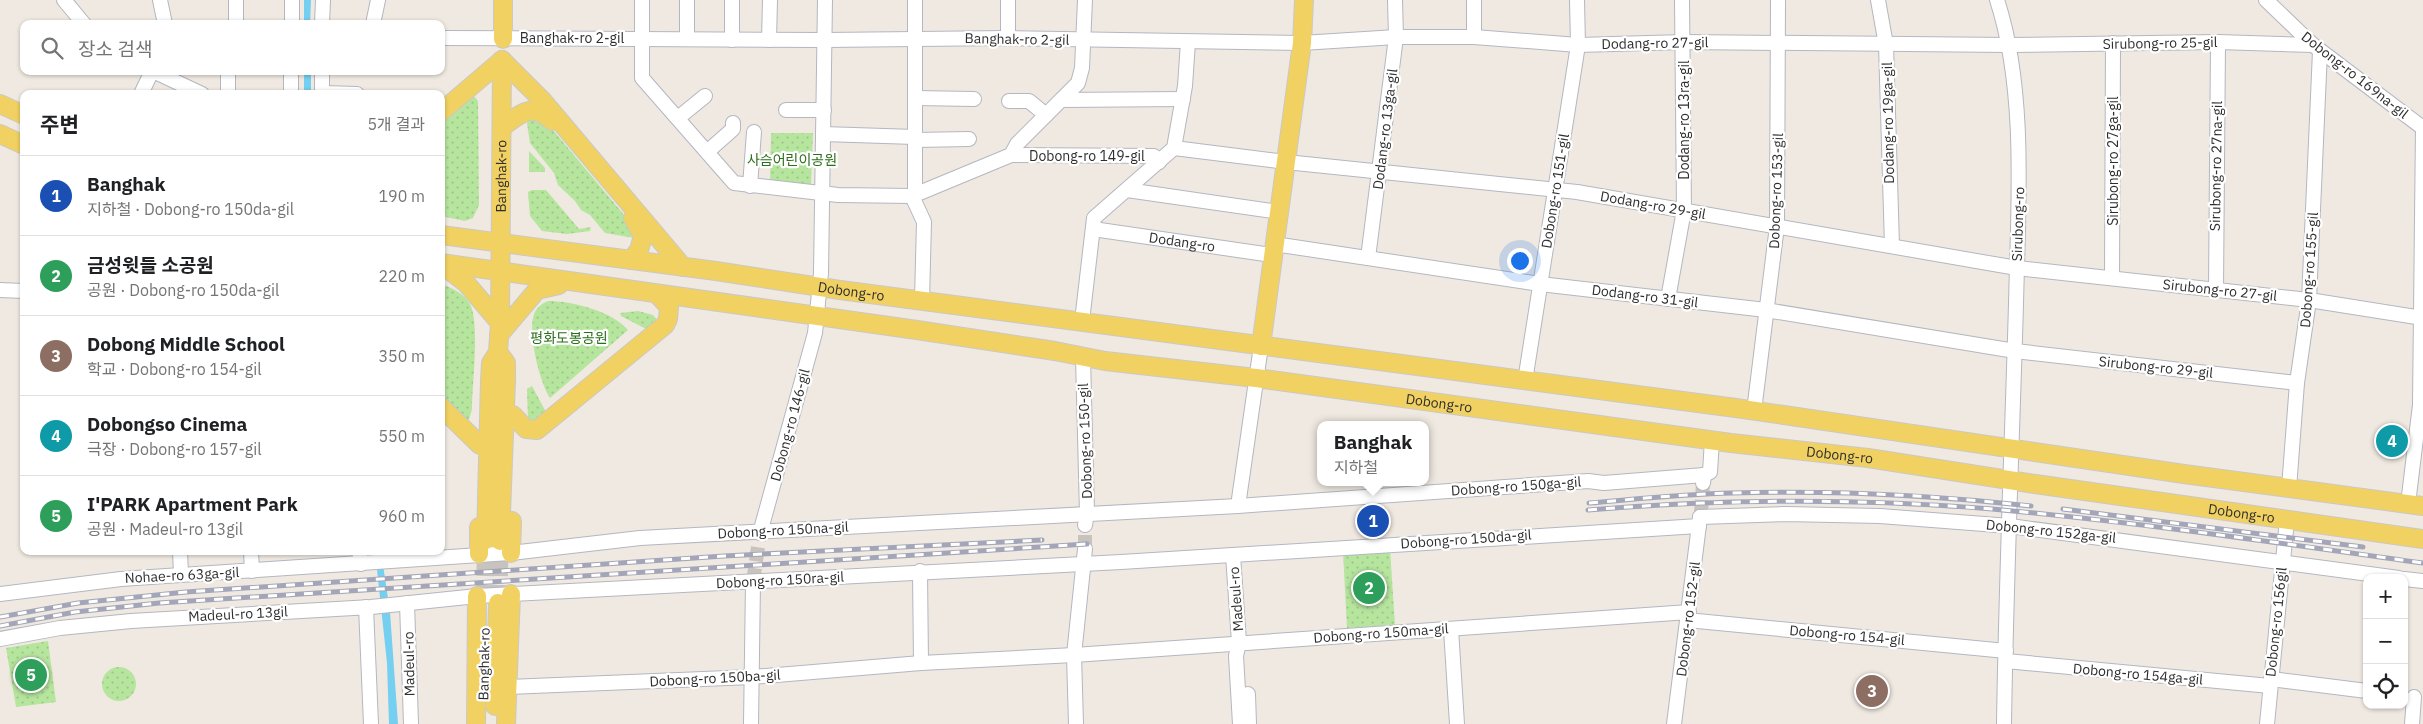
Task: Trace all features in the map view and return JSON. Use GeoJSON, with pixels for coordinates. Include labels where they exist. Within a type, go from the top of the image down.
{"type":"FeatureCollection","features":[{"type":"Feature","properties":{"kind":"main road","name":"Banghak-ro"},"geometry":{"type":"LineString","coordinates":[[503,0],[503,39]]}},
{"type":"Feature","properties":{"kind":"main road"},"geometry":{"type":"LineString","coordinates":[[1261,346],[1302,43],[1304,0]]}},
{"type":"Feature","properties":{"kind":"main road","name":"Banghak-ro"},"geometry":{"type":"LineString","coordinates":[[494,547],[498,380],[506,363],[499,337],[502,60]]}},
{"type":"Feature","properties":{"kind":"main road"},"geometry":{"type":"LineString","coordinates":[[445,109],[502,60],[542,100],[683,267]]}},
{"type":"Feature","properties":{"kind":"main road"},"geometry":{"type":"LineString","coordinates":[[0,104],[20,113]]}},
{"type":"Feature","properties":{"kind":"main road"},"geometry":{"type":"LineString","coordinates":[[502,127],[530,110],[536,110],[546,115],[638,223],[642,232],[642,244],[631,260]]}},
{"type":"Feature","properties":{"kind":"main road"},"geometry":{"type":"LineString","coordinates":[[0,134],[20,143]]}},
{"type":"Feature","properties":{"kind":"main road","name":"Dobong-ro"},"geometry":{"type":"LineString","coordinates":[[445,236],[1754,411],[2416,505]]}},
{"type":"Feature","properties":{"kind":"main road","name":"Dobong-ro"},"geometry":{"type":"LineString","coordinates":[[445,265],[817,316],[1054,351],[1083,357],[1256,378],[1712,440],[1868,458],[2423,539]]}},
{"type":"Feature","properties":{"kind":"main road"},"geometry":{"type":"LineString","coordinates":[[445,267],[466,283],[499,337],[536,290],[576,284]]}},
{"type":"Feature","properties":{"kind":"main road"},"geometry":{"type":"LineString","coordinates":[[513,415],[526,429],[536,430],[665,325],[668,319],[669,307],[658,295]]}},
{"type":"Feature","properties":{"kind":"main road"},"geometry":{"type":"LineString","coordinates":[[498,380],[513,393],[513,415],[494,547],[480,445],[481,392],[498,380]]}},
{"type":"Feature","properties":{"kind":"main road"},"geometry":{"type":"LineString","coordinates":[[445,411],[480,445]]}},
{"type":"Feature","properties":{"kind":"main road","name":"Banghak-ro"},"geometry":{"type":"LineString","coordinates":[[484,724],[493,599]]}},
{"type":"Feature","properties":{"kind":"main road","name":"Banghak-ro"},"geometry":{"type":"LineString","coordinates":[[493,599],[495,724]]}},
{"type":"Feature","properties":{"kind":"main road"},"geometry":{"type":"LineString","coordinates":[[493,599],[508,687],[506,724]]}},
{"type":"Feature","properties":{"kind":"main road"},"geometry":{"type":"LineString","coordinates":[[476,724],[493,599]]}},
{"type":"Feature","properties":{"kind":"street"},"geometry":{"type":"LineString","coordinates":[[64,0],[81,20]]}},
{"type":"Feature","properties":{"kind":"street"},"geometry":{"type":"LineString","coordinates":[[160,0],[164,20]]}},
{"type":"Feature","properties":{"kind":"street"},"geometry":{"type":"LineString","coordinates":[[236,0],[236,20]]}},
{"type":"Feature","properties":{"kind":"street"},"geometry":{"type":"LineString","coordinates":[[292,0],[292,20]]}},
{"type":"Feature","properties":{"kind":"street"},"geometry":{"type":"LineString","coordinates":[[322,20],[323,0]]}},
{"type":"Feature","properties":{"kind":"street"},"geometry":{"type":"LineString","coordinates":[[374,20],[378,0]]}},
{"type":"Feature","properties":{"kind":"street","name":"Banghak-ro 2-gil"},"geometry":{"type":"LineString","coordinates":[[642,0],[642,38]]}},
{"type":"Feature","properties":{"kind":"street"},"geometry":{"type":"LineString","coordinates":[[687,0],[687,39]]}},
{"type":"Feature","properties":{"kind":"street"},"geometry":{"type":"LineString","coordinates":[[732,0],[732,40]]}},
{"type":"Feature","properties":{"kind":"street"},"geometry":{"type":"LineString","coordinates":[[770,0],[770,40]]}},
{"type":"Feature","properties":{"kind":"street","name":"Dobong-ro 146-gil"},"geometry":{"type":"LineString","coordinates":[[760,533],[815,333],[819,287],[822,193],[825,0]]}},
{"type":"Feature","properties":{"kind":"street"},"geometry":{"type":"LineString","coordinates":[[915,0],[916,98],[913,195],[924,222],[922,300]]}},
{"type":"Feature","properties":{"kind":"street"},"geometry":{"type":"LineString","coordinates":[[1008,0],[1008,38]]}},
{"type":"Feature","properties":{"kind":"street"},"geometry":{"type":"LineString","coordinates":[[642,38],[642,78],[734,183],[822,193],[913,195],[1011,155],[1017,144],[1078,84],[1082,68],[1085,0]]}},
{"type":"Feature","properties":{"kind":"street","name":"Dodang-ro 13ga-gil"},"geometry":{"type":"LineString","coordinates":[[1368,258],[1396,37],[1395,0]]}},
{"type":"Feature","properties":{"kind":"street"},"geometry":{"type":"LineString","coordinates":[[1474,0],[1474,37]]}},
{"type":"Feature","properties":{"kind":"street","name":"Dobong-ro 151-gil"},"geometry":{"type":"LineString","coordinates":[[1525,381],[1578,45],[1577,0]]}},
{"type":"Feature","properties":{"kind":"street","name":"Dodang-ro 13ra-gil"},"geometry":{"type":"LineString","coordinates":[[1668,299],[1684,210],[1684,42],[1682,0]]}},
{"type":"Feature","properties":{"kind":"street","name":"Dobong-ro 153-gil"},"geometry":{"type":"LineString","coordinates":[[1754,411],[1777,226],[1778,0]]}},
{"type":"Feature","properties":{"kind":"street","name":"Dodang-ro 19ga-gil"},"geometry":{"type":"LineString","coordinates":[[1878,0],[1886,45],[1892,246]]}},
{"type":"Feature","properties":{"kind":"street","name":"Sirubong-ro"},"geometry":{"type":"LineString","coordinates":[[1997,0],[2003,20],[2012,71],[2020,172],[2012,449]]}},
{"type":"Feature","properties":{"kind":"street","name":"Dobong-ro 169na-gil"},"geometry":{"type":"LineString","coordinates":[[2266,0],[2317,48],[2423,128]]}},
{"type":"Feature","properties":{"kind":"street","name":"Dodang-ro 27-gil"},"geometry":{"type":"LineString","coordinates":[[1302,43],[1396,37],[1474,37],[1578,45],[1684,42],[2008,45]]}},
{"type":"Feature","properties":{"kind":"street","name":"Banghak-ro 2-gil"},"geometry":{"type":"LineString","coordinates":[[445,38],[825,40],[1008,38],[1302,43]]}},
{"type":"Feature","properties":{"kind":"street","name":"Banghak-ro"},"geometry":{"type":"LineString","coordinates":[[502,60],[503,39]]}},
{"type":"Feature","properties":{"kind":"street"},"geometry":{"type":"LineString","coordinates":[[1188,42],[1182,99],[1174,148],[1286,162]]}},
{"type":"Feature","properties":{"kind":"street","name":"Sirubong-ro 25-gil"},"geometry":{"type":"LineString","coordinates":[[2008,45],[2218,42],[2317,48]]}},
{"type":"Feature","properties":{"kind":"street","name":"Sirubong-ro 27na-gil"},"geometry":{"type":"LineString","coordinates":[[2216,290],[2215,189],[2218,42]]}},
{"type":"Feature","properties":{"kind":"street","name":"Sirubong-ro 27ga-gil"},"geometry":{"type":"LineString","coordinates":[[2112,278],[2113,44]]}},
{"type":"Feature","properties":{"kind":"street","name":"Dobong-ro 155-gil"},"geometry":{"type":"LineString","coordinates":[[2289,488],[2297,383],[2309,300],[2317,48]]}},
{"type":"Feature","properties":{"kind":"street"},"geometry":{"type":"LineString","coordinates":[[143,90],[150,75]]}},
{"type":"Feature","properties":{"kind":"street"},"geometry":{"type":"LineString","coordinates":[[161,75],[193,90]]}},
{"type":"Feature","properties":{"kind":"street"},"geometry":{"type":"LineString","coordinates":[[228,75],[228,90]]}},
{"type":"Feature","properties":{"kind":"street"},"geometry":{"type":"LineString","coordinates":[[291,75],[291,90]]}},
{"type":"Feature","properties":{"kind":"street"},"geometry":{"type":"LineString","coordinates":[[322,75],[322,90]]}},
{"type":"Feature","properties":{"kind":"street"},"geometry":{"type":"LineString","coordinates":[[678,118],[705,96]]}},
{"type":"Feature","properties":{"kind":"street"},"geometry":{"type":"LineString","coordinates":[[916,98],[974,99]]}},
{"type":"Feature","properties":{"kind":"street"},"geometry":{"type":"LineString","coordinates":[[1061,100],[1182,99]]}},
{"type":"Feature","properties":{"kind":"street"},"geometry":{"type":"LineString","coordinates":[[1009,101],[1028,101],[1046,115]]}},
{"type":"Feature","properties":{"kind":"street"},"geometry":{"type":"LineString","coordinates":[[786,110],[824,110]]}},
{"type":"Feature","properties":{"kind":"street"},"geometry":{"type":"LineString","coordinates":[[707,152],[733,129],[734,123]]}},
{"type":"Feature","properties":{"kind":"street"},"geometry":{"type":"LineString","coordinates":[[2416,505],[2420,405],[2423,128]]}},
{"type":"Feature","properties":{"kind":"street"},"geometry":{"type":"LineString","coordinates":[[750,186],[754,132]]}},
{"type":"Feature","properties":{"kind":"street"},"geometry":{"type":"LineString","coordinates":[[823,134],[969,139]]}},
{"type":"Feature","properties":{"kind":"street","name":"Dobong-ro 149-gil"},"geometry":{"type":"LineString","coordinates":[[1082,321],[1094,218],[1174,148]]}},
{"type":"Feature","properties":{"kind":"street","name":"Dobong-ro 149-gil"},"geometry":{"type":"LineString","coordinates":[[1011,155],[1154,156],[1158,162]]}},
{"type":"Feature","properties":{"kind":"street","name":"Dodang-ro 29-gil"},"geometry":{"type":"LineString","coordinates":[[1286,162],[1556,189],[2017,268]]}},
{"type":"Feature","properties":{"kind":"street"},"geometry":{"type":"LineString","coordinates":[[1126,190],[1278,212]]}},
{"type":"Feature","properties":{"kind":"street","name":"Dodang-ro"},"geometry":{"type":"LineString","coordinates":[[1093,229],[1273,250]]}},
{"type":"Feature","properties":{"kind":"street","name":"Dodang-ro 31-gil"},"geometry":{"type":"LineString","coordinates":[[1273,250],[1368,258],[1540,284],[1766,310],[2015,351]]}},
{"type":"Feature","properties":{"kind":"street","name":"Sirubong-ro 27-gil"},"geometry":{"type":"LineString","coordinates":[[2017,268],[2309,300],[2421,318]]}},
{"type":"Feature","properties":{"kind":"street"},"geometry":{"type":"LineString","coordinates":[[0,290],[20,291]]}},
{"type":"Feature","properties":{"kind":"street"},"geometry":{"type":"LineString","coordinates":[[1238,506],[1261,346]]}},
{"type":"Feature","properties":{"kind":"street","name":"Sirubong-ro 29-gil"},"geometry":{"type":"LineString","coordinates":[[2015,351],[2297,383]]}},
{"type":"Feature","properties":{"kind":"street","name":"Dobong-ro 150-gil"},"geometry":{"type":"LineString","coordinates":[[1083,357],[1086,519]]}},
{"type":"Feature","properties":{"kind":"street","name":"Dobong-ro 150ga-gil"},"geometry":{"type":"LineString","coordinates":[[1086,519],[1588,481],[1604,483],[1704,479],[1710,472],[1712,440]]}},
{"type":"Feature","properties":{"kind":"street"},"geometry":{"type":"LineString","coordinates":[[2004,724],[2012,449]]}},
{"type":"Feature","properties":{"kind":"street","name":"Dobong-ro 152ga-gil"},"geometry":{"type":"LineString","coordinates":[[1700,519],[1785,514],[1880,516],[2010,526],[2372,574]]}},
{"type":"Feature","properties":{"kind":"street","name":"Dobong-ro 150na-gil"},"geometry":{"type":"LineString","coordinates":[[494,547],[740,532],[760,533],[1086,519]]}},
{"type":"Feature","properties":{"kind":"street","name":"Dobong-ro 150da-gil"},"geometry":{"type":"LineString","coordinates":[[1084,556],[1233,555],[1700,519]]}},
{"type":"Feature","properties":{"kind":"street","name":"Dobong-ro 152-gil"},"geometry":{"type":"LineString","coordinates":[[1674,724],[1700,519]]}},
{"type":"Feature","properties":{"kind":"street","name":"Dobong-ro 156gil"},"geometry":{"type":"LineString","coordinates":[[2267,724],[2287,520]]}},
{"type":"Feature","properties":{"kind":"street"},"geometry":{"type":"LineString","coordinates":[[445,552],[494,547]]}},
{"type":"Feature","properties":{"kind":"street"},"geometry":{"type":"LineString","coordinates":[[180,555],[181,574]]}},
{"type":"Feature","properties":{"kind":"street"},"geometry":{"type":"LineString","coordinates":[[251,555],[252,571]]}},
{"type":"Feature","properties":{"kind":"street"},"geometry":{"type":"LineString","coordinates":[[392,558],[420,555]]}},
{"type":"Feature","properties":{"kind":"street","name":"Madeul-ro"},"geometry":{"type":"LineString","coordinates":[[1233,555],[1239,642],[1236,656],[1240,724]]}},
{"type":"Feature","properties":{"kind":"street"},"geometry":{"type":"LineString","coordinates":[[1076,724],[1074,655],[1084,556]]}},
{"type":"Feature","properties":{"kind":"street","name":"Dobong-ro 150ra-gil"},"geometry":{"type":"LineString","coordinates":[[493,599],[920,571],[1084,556]]}},
{"type":"Feature","properties":{"kind":"street","name":"Nohae-ro 63ga-gil"},"geometry":{"type":"LineString","coordinates":[[0,594],[51,586],[181,574],[252,571],[392,558]]}},
{"type":"Feature","properties":{"kind":"street"},"geometry":{"type":"LineString","coordinates":[[920,571],[921,663]]}},
{"type":"Feature","properties":{"kind":"street"},"geometry":{"type":"LineString","coordinates":[[2408,579],[2423,581]]}},
{"type":"Feature","properties":{"kind":"street"},"geometry":{"type":"LineString","coordinates":[[751,724],[753,582]]}},
{"type":"Feature","properties":{"kind":"street","name":"Madeul-ro 13gil"},"geometry":{"type":"LineString","coordinates":[[0,639],[60,628],[122,622],[493,599]]}},
{"type":"Feature","properties":{"kind":"street","name":"Madeul-ro"},"geometry":{"type":"LineString","coordinates":[[406,603],[411,724]]}},
{"type":"Feature","properties":{"kind":"street"},"geometry":{"type":"LineString","coordinates":[[368,607],[371,724]]}},
{"type":"Feature","properties":{"kind":"street","name":"Dobong-ro 150ma-gil"},"geometry":{"type":"LineString","coordinates":[[1074,655],[1239,642],[1688,616]]}},
{"type":"Feature","properties":{"kind":"street","name":"Dobong-ro 154-gil"},"geometry":{"type":"LineString","coordinates":[[1688,616],[2006,656]]}},
{"type":"Feature","properties":{"kind":"street"},"geometry":{"type":"LineString","coordinates":[[1451,629],[1457,724]]}},
{"type":"Feature","properties":{"kind":"street","name":"Madeul-ro"},"geometry":{"type":"LineString","coordinates":[[1239,642],[1245,655],[1249,724]]}},
{"type":"Feature","properties":{"kind":"street","name":"Dobong-ro 150ba-gil"},"geometry":{"type":"LineString","coordinates":[[508,687],[752,678],[921,663],[1074,655]]}},
{"type":"Feature","properties":{"kind":"street","name":"Dobong-ro 154ga-gil"},"geometry":{"type":"LineString","coordinates":[[2006,656],[2363,691]]}},
{"type":"Feature","properties":{"kind":"street"},"geometry":{"type":"LineString","coordinates":[[2412,724],[2414,697]]}},
{"type":"Feature","properties":{"kind":"green space"},"geometry":{"type":"Polygon","coordinates":[[[472,97],[475,97],[478,101],[479,205],[473,218],[465,221],[445,217],[445,121],[472,97]]]}},
{"type":"Feature","properties":{"kind":"green space"},"geometry":{"type":"Polygon","coordinates":[[[533,115],[548,124],[625,216],[634,238],[605,233],[590,215],[581,210],[575,201],[558,185],[554,173],[530,143],[527,123],[533,115]]]}},
{"type":"Feature","properties":{"kind":"green space","name":"사슴어린이공원"},"geometry":{"type":"Polygon","coordinates":[[[771,133],[813,133],[811,184],[770,184],[771,133]]]}},
{"type":"Feature","properties":{"kind":"green space"},"geometry":{"type":"Polygon","coordinates":[[[529,151],[545,168],[545,172],[529,172],[529,151]]]}},
{"type":"Feature","properties":{"kind":"green space"},"geometry":{"type":"Polygon","coordinates":[[[532,190],[546,190],[579,229],[591,227],[590,231],[567,234],[542,231],[530,216],[528,192],[532,190]]]}},
{"type":"Feature","properties":{"kind":"green space"},"geometry":{"type":"Polygon","coordinates":[[[445,286],[461,294],[470,304],[473,313],[475,355],[472,409],[468,423],[445,403],[445,286]]]}},
{"type":"Feature","properties":{"kind":"green space","name":"평화도봉공원"},"geometry":{"type":"Polygon","coordinates":[[[548,301],[558,301],[591,308],[612,317],[628,330],[550,398],[538,368],[532,329],[536,310],[548,301]]]}},
{"type":"Feature","properties":{"kind":"green space"},"geometry":{"type":"Polygon","coordinates":[[[638,311],[653,315],[658,321],[648,330],[621,316],[620,313],[638,311]]]}},
{"type":"Feature","properties":{"kind":"green space"},"geometry":{"type":"Polygon","coordinates":[[[532,386],[546,412],[533,424],[528,420],[527,389],[532,386]]]}},
{"type":"Feature","properties":{"kind":"green space"},"geometry":{"type":"Polygon","coordinates":[[[1390,549],[1395,625],[1347,628],[1343,552],[1390,549]]]}},
{"type":"Feature","properties":{"kind":"green space"},"geometry":{"type":"Polygon","coordinates":[[[48,641],[56,702],[16,707],[6,648],[48,641]]]}},
{"type":"Feature","properties":{"kind":"green space"},"geometry":{"type":"Polygon","coordinates":[[[119,667],[126,668],[131,672],[135,677],[135,691],[131,696],[126,700],[119,701],[112,700],[107,696],[103,691],[102,684],[103,677],[107,672],[112,668],[119,667]]]}},
{"type":"Feature","properties":{"kind":"water"},"geometry":{"type":"Polygon","coordinates":[[[304,0],[311,0],[310,20],[304,20],[304,0]]]}},
{"type":"Feature","properties":{"kind":"water"},"geometry":{"type":"Polygon","coordinates":[[[304,75],[311,75],[311,90],[304,90],[304,75]]]}},
{"type":"Feature","properties":{"kind":"water"},"geometry":{"type":"Polygon","coordinates":[[[375,555],[382,555],[390,612],[398,724],[389,724],[387,663],[375,555]]]}},
{"type":"Feature","properties":{"kind":"tunnel"},"geometry":{"type":"LineString","coordinates":[[1701,514],[1703,483]]}},
{"type":"Feature","properties":{"kind":"tunnel"},"geometry":{"type":"LineString","coordinates":[[1085,525],[1085,549]]}},
{"type":"Feature","properties":{"kind":"tunnel"},"geometry":{"type":"LineString","coordinates":[[753,582],[760,533]]}},
{"type":"Feature","properties":{"kind":"tunnel"},"geometry":{"type":"LineString","coordinates":[[485,603],[486,540]]}},
{"type":"Feature","properties":{"kind":"tunnel"},"geometry":{"type":"LineString","coordinates":[[498,603],[500,541]]}},
{"type":"Feature","properties":{"kind":"railway"},"geometry":{"type":"LineString","coordinates":[[1589,503],[1696,494],[1807,492],[1919,496],[2031,506]]}},
{"type":"Feature","properties":{"kind":"railway"},"geometry":{"type":"LineString","coordinates":[[1588,510],[1638,506],[1790,501],[1942,505],[2046,514],[2154,527],[2423,563]]}},
{"type":"Feature","properties":{"kind":"railway"},"geometry":{"type":"LineString","coordinates":[[2063,509],[2363,547]]}},
{"type":"Feature","properties":{"kind":"railway"},"geometry":{"type":"LineString","coordinates":[[0,617],[78,603],[186,592],[724,556],[1042,540]]}},
{"type":"Feature","properties":{"kind":"railway"},"geometry":{"type":"LineString","coordinates":[[0,626],[75,612],[159,603],[1087,544]]}},
{"type":"Feature","properties":{"kind":"place","name":"Dobongso Cinema"},"geometry":{"type":"Point","coordinates":[2392,441]}},
{"type":"Feature","properties":{"kind":"place","name":"Banghak"},"geometry":{"type":"Point","coordinates":[1373,521]}},
{"type":"Feature","properties":{"kind":"place","name":"금성윗들 소공원"},"geometry":{"type":"Point","coordinates":[1369,588]}},
{"type":"Feature","properties":{"kind":"place","name":"I'PARK Apartment Park"},"geometry":{"type":"Point","coordinates":[31,675]}},
{"type":"Feature","properties":{"kind":"place","name":"Dobong Middle School"},"geometry":{"type":"Point","coordinates":[1872,691]}}]}
